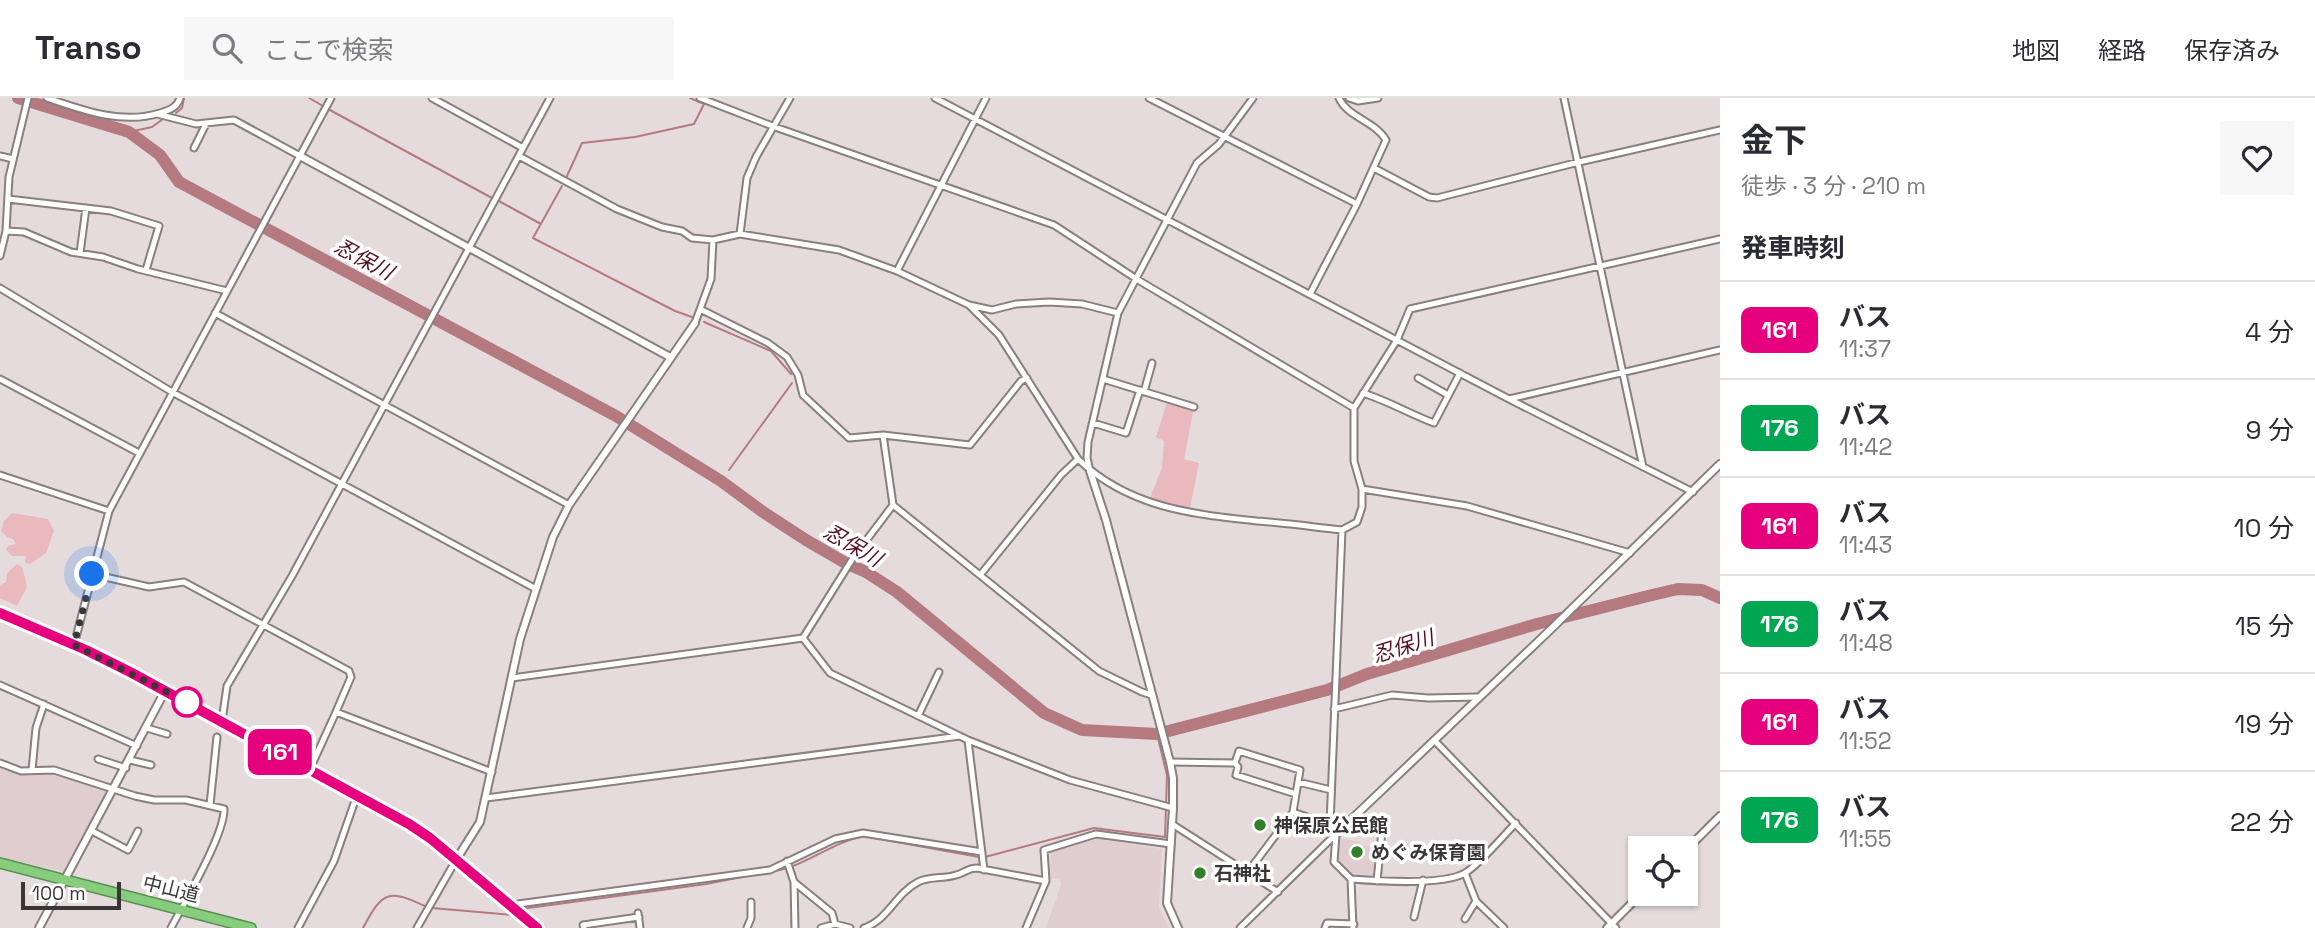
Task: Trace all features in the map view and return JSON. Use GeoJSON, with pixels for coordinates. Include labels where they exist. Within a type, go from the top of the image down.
{"type":"FeatureCollection","features":[{"type":"Feature","properties":{"kind":"highway","name":"中山道"},"geometry":{"type":"LineString","coordinates":[[0,863],[181,910],[221,924],[251,928]]}},
{"type":"Feature","properties":{"kind":"main road"},"geometry":{"type":"LineString","coordinates":[[0,613],[74,645],[165,691],[420,831],[537,928]]}},
{"type":"Feature","properties":{"kind":"street"},"geometry":{"type":"LineString","coordinates":[[0,256],[6,230],[13,159],[28,98]]}},
{"type":"Feature","properties":{"kind":"street"},"geometry":{"type":"LineString","coordinates":[[47,98],[122,118],[157,114],[172,109],[180,98]]}},
{"type":"Feature","properties":{"kind":"street"},"geometry":{"type":"LineString","coordinates":[[74,645],[109,512],[331,98]]}},
{"type":"Feature","properties":{"kind":"street"},"geometry":{"type":"LineString","coordinates":[[432,98],[523,148]]}},
{"type":"Feature","properties":{"kind":"street"},"geometry":{"type":"LineString","coordinates":[[222,721],[227,686],[292,576],[550,98]]}},
{"type":"Feature","properties":{"kind":"street"},"geometry":{"type":"LineString","coordinates":[[699,98],[1054,225],[1136,278],[1354,408]]}},
{"type":"Feature","properties":{"kind":"street"},"geometry":{"type":"LineString","coordinates":[[740,234],[747,177],[790,98]]}},
{"type":"Feature","properties":{"kind":"street"},"geometry":{"type":"LineString","coordinates":[[935,98],[1509,399],[1693,492]]}},
{"type":"Feature","properties":{"kind":"street"},"geometry":{"type":"LineString","coordinates":[[897,271],[986,98]]}},
{"type":"Feature","properties":{"kind":"street"},"geometry":{"type":"LineString","coordinates":[[1149,98],[1357,204]]}},
{"type":"Feature","properties":{"kind":"street"},"geometry":{"type":"LineString","coordinates":[[1178,928],[1167,903],[1173,808],[1170,762],[1090,471],[1088,448],[1118,313],[1197,163],[1224,137],[1253,98]]}},
{"type":"Feature","properties":{"kind":"street"},"geometry":{"type":"LineString","coordinates":[[1310,295],[1357,204],[1386,140],[1381,131],[1342,105],[1339,98]]}},
{"type":"Feature","properties":{"kind":"street"},"geometry":{"type":"LineString","coordinates":[[1349,98],[1358,101],[1378,98]]}},
{"type":"Feature","properties":{"kind":"street"},"geometry":{"type":"LineString","coordinates":[[1564,98],[1643,467]]}},
{"type":"Feature","properties":{"kind":"street"},"geometry":{"type":"LineString","coordinates":[[157,114],[196,124],[234,120],[670,357]]}},
{"type":"Feature","properties":{"kind":"street"},"geometry":{"type":"LineString","coordinates":[[194,148],[206,124]]}},
{"type":"Feature","properties":{"kind":"street"},"geometry":{"type":"LineString","coordinates":[[1374,168],[1429,197],[1437,198],[1579,162],[1720,131]]}},
{"type":"Feature","properties":{"kind":"street"},"geometry":{"type":"LineString","coordinates":[[0,156],[13,159]]}},
{"type":"Feature","properties":{"kind":"street"},"geometry":{"type":"LineString","coordinates":[[519,156],[617,209],[662,227],[682,231],[692,238],[713,240],[740,234],[839,250],[897,271],[969,306],[992,310],[1016,304],[1049,302],[1082,304],[1118,313]]}},
{"type":"Feature","properties":{"kind":"street"},"geometry":{"type":"LineString","coordinates":[[8,199],[111,211],[159,226],[146,270]]}},
{"type":"Feature","properties":{"kind":"street"},"geometry":{"type":"LineString","coordinates":[[80,253],[86,208]]}},
{"type":"Feature","properties":{"kind":"street"},"geometry":{"type":"LineString","coordinates":[[6,230],[24,232],[56,247],[227,291]]}},
{"type":"Feature","properties":{"kind":"street"},"geometry":{"type":"LineString","coordinates":[[969,306],[999,335],[1078,459],[1090,471],[1135,498],[1176,511],[1342,530],[1357,522],[1362,507],[1362,489],[1354,461],[1354,408],[1397,340],[1410,309],[1720,239]]}},
{"type":"Feature","properties":{"kind":"street"},"geometry":{"type":"LineString","coordinates":[[417,928],[458,853],[480,822],[520,639],[553,537],[569,505],[695,323],[702,310],[711,279],[713,240]]}},
{"type":"Feature","properties":{"kind":"street"},"geometry":{"type":"LineString","coordinates":[[0,288],[172,392],[536,589]]}},
{"type":"Feature","properties":{"kind":"street"},"geometry":{"type":"LineString","coordinates":[[702,310],[768,343],[787,357],[798,375],[803,395],[849,438],[883,435],[970,444],[1021,380],[1027,378]]}},
{"type":"Feature","properties":{"kind":"street"},"geometry":{"type":"LineString","coordinates":[[215,313],[569,505]]}},
{"type":"Feature","properties":{"kind":"street"},"geometry":{"type":"LineString","coordinates":[[1509,399],[1720,350]]}},
{"type":"Feature","properties":{"kind":"street"},"geometry":{"type":"LineString","coordinates":[[1093,423],[1126,433],[1152,363]]}},
{"type":"Feature","properties":{"kind":"street"},"geometry":{"type":"LineString","coordinates":[[1363,393],[1434,423],[1460,373]]}},
{"type":"Feature","properties":{"kind":"street"},"geometry":{"type":"LineString","coordinates":[[1418,378],[1448,395]]}},
{"type":"Feature","properties":{"kind":"street"},"geometry":{"type":"LineString","coordinates":[[0,379],[139,453]]}},
{"type":"Feature","properties":{"kind":"street"},"geometry":{"type":"LineString","coordinates":[[1103,379],[1194,407]]}},
{"type":"Feature","properties":{"kind":"street"},"geometry":{"type":"LineString","coordinates":[[883,435],[893,505],[1099,671],[1152,695]]}},
{"type":"Feature","properties":{"kind":"street"},"geometry":{"type":"LineString","coordinates":[[981,574],[1061,475],[1078,459]]}},
{"type":"Feature","properties":{"kind":"street"},"geometry":{"type":"LineString","coordinates":[[1240,928],[1719,467]]}},
{"type":"Feature","properties":{"kind":"street"},"geometry":{"type":"LineString","coordinates":[[0,475],[109,512]]}},
{"type":"Feature","properties":{"kind":"street"},"geometry":{"type":"LineString","coordinates":[[1362,489],[1467,506],[1630,553]]}},
{"type":"Feature","properties":{"kind":"street"},"geometry":{"type":"LineString","coordinates":[[803,638],[853,558],[893,505]]}},
{"type":"Feature","properties":{"kind":"street"},"geometry":{"type":"LineString","coordinates":[[1342,530],[1330,825],[1336,834],[1334,862],[1351,879],[1377,881],[1452,878],[1465,873],[1516,824]]}},
{"type":"Feature","properties":{"kind":"street"},"geometry":{"type":"LineString","coordinates":[[92,574],[149,587],[184,582],[349,671],[351,677],[310,769]]}},
{"type":"Feature","properties":{"kind":"street"},"geometry":{"type":"LineString","coordinates":[[512,678],[803,638]]}},
{"type":"Feature","properties":{"kind":"street"},"geometry":{"type":"LineString","coordinates":[[803,638],[830,673],[968,740],[1070,780],[1173,808]]}},
{"type":"Feature","properties":{"kind":"street"},"geometry":{"type":"LineString","coordinates":[[918,716],[939,672]]}},
{"type":"Feature","properties":{"kind":"street"},"geometry":{"type":"LineString","coordinates":[[0,685],[137,746]]}},
{"type":"Feature","properties":{"kind":"street"},"geometry":{"type":"LineString","coordinates":[[39,928],[165,691]]}},
{"type":"Feature","properties":{"kind":"street"},"geometry":{"type":"LineString","coordinates":[[1334,709],[1392,695],[1428,698],[1479,697]]}},
{"type":"Feature","properties":{"kind":"street"},"geometry":{"type":"LineString","coordinates":[[32,770],[36,728],[44,704]]}},
{"type":"Feature","properties":{"kind":"street"},"geometry":{"type":"LineString","coordinates":[[336,712],[492,772]]}},
{"type":"Feature","properties":{"kind":"street"},"geometry":{"type":"LineString","coordinates":[[147,728],[167,734]]}},
{"type":"Feature","properties":{"kind":"street"},"geometry":{"type":"LineString","coordinates":[[486,798],[960,736]]}},
{"type":"Feature","properties":{"kind":"street"},"geometry":{"type":"LineString","coordinates":[[209,805],[217,737]]}},
{"type":"Feature","properties":{"kind":"street"},"geometry":{"type":"LineString","coordinates":[[968,740],[984,870]]}},
{"type":"Feature","properties":{"kind":"street"},"geometry":{"type":"LineString","coordinates":[[1434,740],[1611,927],[1630,906]]}},
{"type":"Feature","properties":{"kind":"street"},"geometry":{"type":"LineString","coordinates":[[1248,872],[1293,812],[1296,794],[1298,782],[1300,770],[1239,751],[1235,763],[1238,767],[1236,775],[1296,794]]}},
{"type":"Feature","properties":{"kind":"street"},"geometry":{"type":"LineString","coordinates":[[98,759],[125,768]]}},
{"type":"Feature","properties":{"kind":"street"},"geometry":{"type":"LineString","coordinates":[[130,760],[150,765]]}},
{"type":"Feature","properties":{"kind":"street"},"geometry":{"type":"LineString","coordinates":[[1170,762],[1235,763]]}},
{"type":"Feature","properties":{"kind":"street"},"geometry":{"type":"LineString","coordinates":[[0,763],[16,770],[54,770],[113,791],[155,800],[186,800],[224,809],[225,819],[171,928]]}},
{"type":"Feature","properties":{"kind":"street"},"geometry":{"type":"LineString","coordinates":[[1298,782],[1331,790]]}},
{"type":"Feature","properties":{"kind":"street"},"geometry":{"type":"LineString","coordinates":[[298,928],[334,861],[357,795]]}},
{"type":"Feature","properties":{"kind":"street"},"geometry":{"type":"LineString","coordinates":[[1293,812],[1330,825]]}},
{"type":"Feature","properties":{"kind":"street"},"geometry":{"type":"LineString","coordinates":[[1698,838],[1720,816]]}},
{"type":"Feature","properties":{"kind":"street"},"geometry":{"type":"LineString","coordinates":[[1172,824],[1278,892]]}},
{"type":"Feature","properties":{"kind":"street"},"geometry":{"type":"LineString","coordinates":[[92,831],[128,850],[138,831]]}},
{"type":"Feature","properties":{"kind":"street"},"geometry":{"type":"LineString","coordinates":[[1377,881],[1382,831]]}},
{"type":"Feature","properties":{"kind":"street"},"geometry":{"type":"LineString","coordinates":[[516,910],[518,904],[770,870],[835,839],[863,833],[982,852]]}},
{"type":"Feature","properties":{"kind":"street"},"geometry":{"type":"LineString","coordinates":[[1026,928],[1046,881],[1044,850],[1096,834],[1171,844]]}},
{"type":"Feature","properties":{"kind":"street"},"geometry":{"type":"LineString","coordinates":[[787,861],[794,882],[795,928]]}},
{"type":"Feature","properties":{"kind":"street"},"geometry":{"type":"LineString","coordinates":[[864,928],[877,924],[898,897],[919,882],[935,877],[956,875],[970,868],[1046,881]]}},
{"type":"Feature","properties":{"kind":"street"},"geometry":{"type":"LineString","coordinates":[[1465,873],[1476,901],[1504,928]]}},
{"type":"Feature","properties":{"kind":"street"},"geometry":{"type":"LineString","coordinates":[[1325,928],[1327,923],[1353,926],[1351,879]]}},
{"type":"Feature","properties":{"kind":"street"},"geometry":{"type":"LineString","coordinates":[[1414,917],[1423,880]]}},
{"type":"Feature","properties":{"kind":"street"},"geometry":{"type":"LineString","coordinates":[[794,882],[832,914],[835,924]]}},
{"type":"Feature","properties":{"kind":"street"},"geometry":{"type":"LineString","coordinates":[[1465,919],[1476,901]]}},
{"type":"Feature","properties":{"kind":"street"},"geometry":{"type":"LineString","coordinates":[[747,928],[751,918],[751,902]]}},
{"type":"Feature","properties":{"kind":"street"},"geometry":{"type":"LineString","coordinates":[[584,928],[583,925],[638,915],[640,928]]}},
{"type":"Feature","properties":{"kind":"street"},"geometry":{"type":"LineString","coordinates":[[1489,928],[1494,919]]}},
{"type":"Feature","properties":{"kind":"street"},"geometry":{"type":"LineString","coordinates":[[821,928],[835,924],[850,928]]}},
{"type":"Feature","properties":{"kind":"shaded area"},"geometry":{"type":"Polygon","coordinates":[[[1168,399],[1194,407],[1184,459],[1199,463],[1189,513],[1148,503],[1162,468],[1164,441],[1156,437],[1168,399]]]}},
{"type":"Feature","properties":{"kind":"shaded area"},"geometry":{"type":"Polygon","coordinates":[[[12,513],[48,519],[54,531],[46,553],[30,564],[25,563],[26,556],[12,556],[6,550],[8,546],[16,544],[1,531],[4,521],[12,513]]]}},
{"type":"Feature","properties":{"kind":"shaded area"},"geometry":{"type":"Polygon","coordinates":[[[17,564],[22,567],[27,587],[17,606],[0,598],[0,585],[6,582],[7,573],[17,564]]]}},
{"type":"Feature","properties":{"kind":"shaded area"},"geometry":{"type":"Polygon","coordinates":[[[0,766],[22,774],[51,771],[106,789],[64,872],[0,857],[0,766]]]}},
{"type":"Feature","properties":{"kind":"shaded area"},"geometry":{"type":"Polygon","coordinates":[[[1340,838],[1360,842],[1360,845],[1377,846],[1375,879],[1355,877],[1338,862],[1340,838]]]}},
{"type":"Feature","properties":{"kind":"shaded area"},"geometry":{"type":"Polygon","coordinates":[[[1098,839],[1162,849],[1159,908],[1169,928],[1046,928],[1061,885],[1060,879],[1049,878],[1051,851],[1098,839]]]}},
{"type":"Feature","properties":{"kind":"waterway","name":"忍保川"},"geometry":{"type":"LineString","coordinates":[[18,98],[129,132],[160,155],[179,182],[616,416],[721,481],[806,540],[897,592],[1044,713],[1082,730],[1157,734],[1327,690],[1367,674],[1537,624],[1648,596],[1678,589],[1702,590],[1720,598]]}},
{"type":"Feature","properties":{"kind":"waterway"},"geometry":{"type":"LineString","coordinates":[[176,113],[182,108],[184,98]]}},
{"type":"Feature","properties":{"kind":"waterway"},"geometry":{"type":"LineString","coordinates":[[309,98],[323,106]]}},
{"type":"Feature","properties":{"kind":"waterway"},"geometry":{"type":"LineString","coordinates":[[567,176],[582,143],[635,137],[694,124],[704,104],[690,98]]}},
{"type":"Feature","properties":{"kind":"waterway"},"geometry":{"type":"LineString","coordinates":[[328,109],[492,198]]}},
{"type":"Feature","properties":{"kind":"waterway"},"geometry":{"type":"LineString","coordinates":[[129,132],[152,127],[163,119]]}},
{"type":"Feature","properties":{"kind":"waterway"},"geometry":{"type":"LineString","coordinates":[[562,186],[533,238],[675,311],[692,317]]}},
{"type":"Feature","properties":{"kind":"waterway"},"geometry":{"type":"LineString","coordinates":[[497,200],[541,224]]}},
{"type":"Feature","properties":{"kind":"waterway"},"geometry":{"type":"LineString","coordinates":[[704,322],[771,351],[791,374]]}},
{"type":"Feature","properties":{"kind":"waterway"},"geometry":{"type":"LineString","coordinates":[[729,470],[792,383]]}},
{"type":"Feature","properties":{"kind":"waterway"},"geometry":{"type":"LineString","coordinates":[[985,857],[1094,828],[1165,837],[1167,775],[1157,734]]}},
{"type":"Feature","properties":{"kind":"waterway"},"geometry":{"type":"LineString","coordinates":[[774,871],[864,836],[979,857]]}},
{"type":"Feature","properties":{"kind":"waterway"},"geometry":{"type":"LineString","coordinates":[[521,909],[747,876]]}},
{"type":"Feature","properties":{"kind":"waterway"},"geometry":{"type":"LineString","coordinates":[[363,928],[376,906],[388,896],[404,897],[427,907]]}},
{"type":"Feature","properties":{"kind":"waterway"},"geometry":{"type":"LineString","coordinates":[[432,908],[513,915],[517,912]]}},
{"type":"Feature","properties":{"kind":"bus line","name":"161"},"geometry":{"type":"LineString","coordinates":[[0,613],[132,673],[409,824],[430,838],[537,928]]}},
{"type":"Feature","properties":{"kind":"place","name":"神保原公民館"},"geometry":{"type":"Point","coordinates":[1260,825]}},
{"type":"Feature","properties":{"kind":"place","name":"めぐみ保育園"},"geometry":{"type":"Point","coordinates":[1357,852]}},
{"type":"Feature","properties":{"kind":"place","name":"石神社"},"geometry":{"type":"Point","coordinates":[1200,873]}},
{"type":"Feature","properties":{"kind":"route"},"geometry":{"type":"LineString","coordinates":[[92,574],[74,645],[191,704],[187,702]]}}]}
